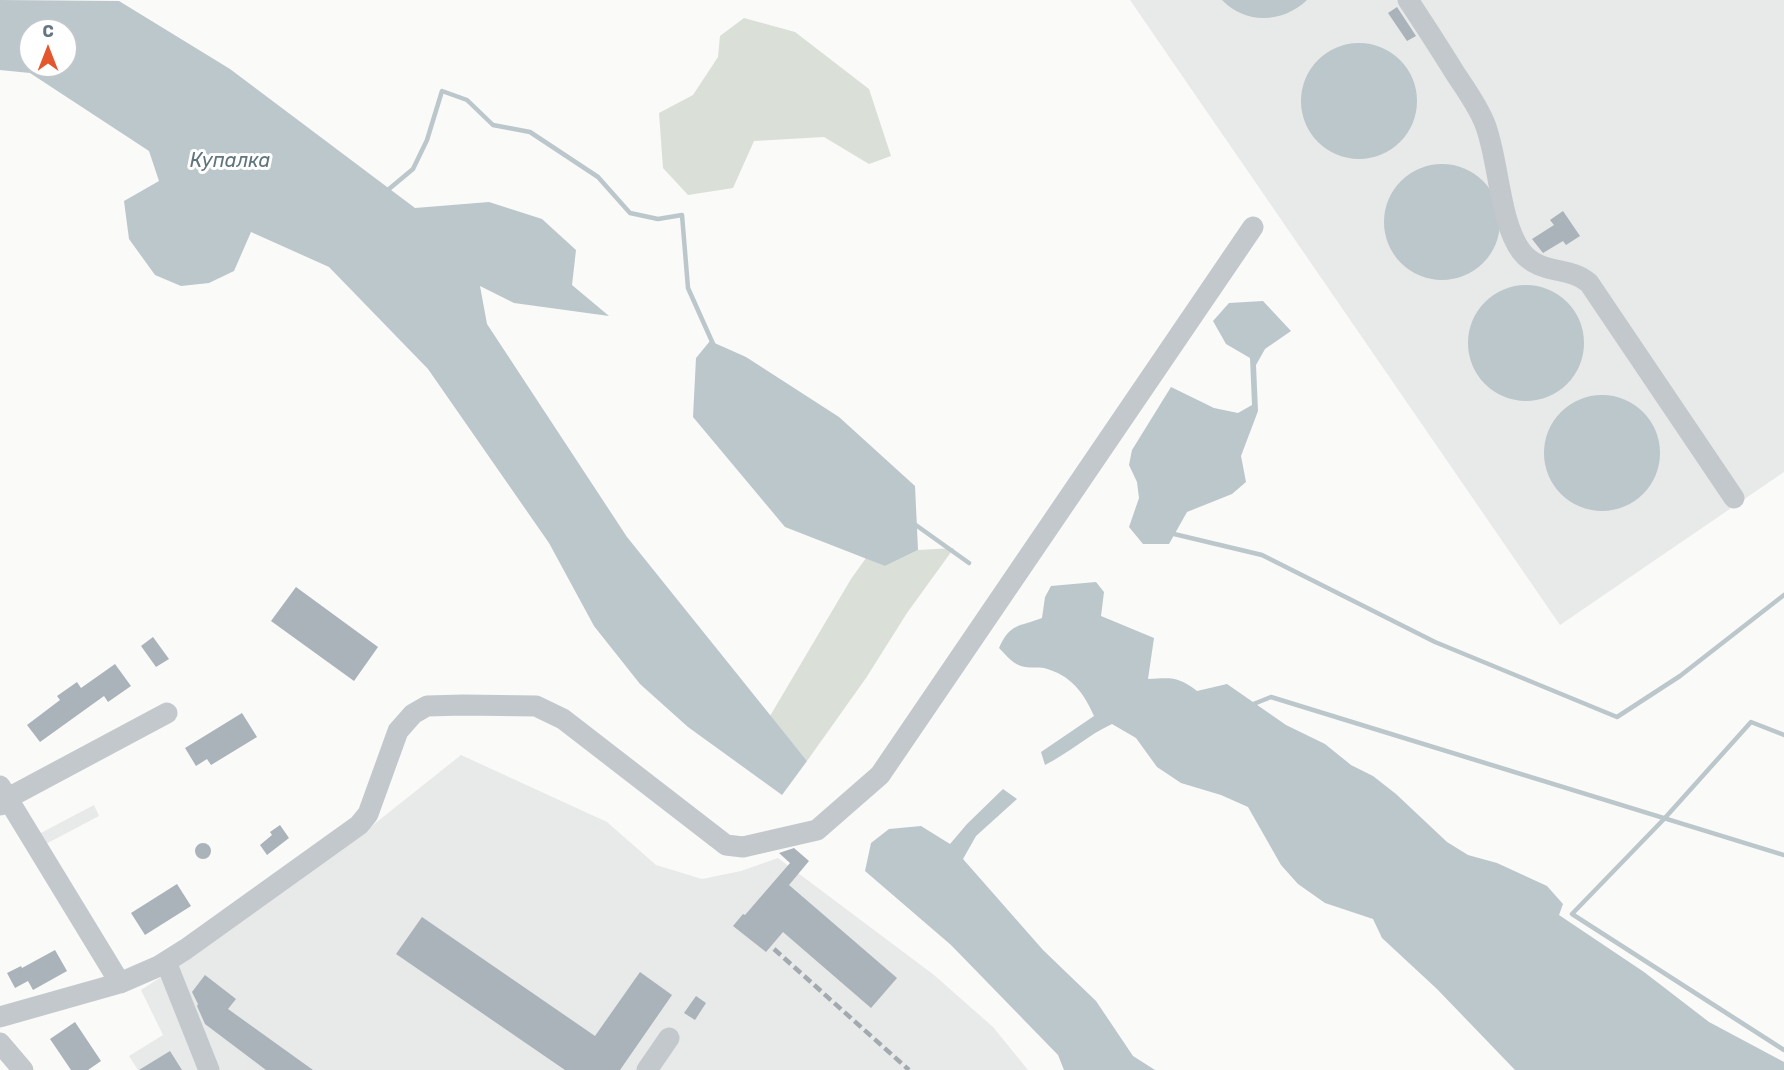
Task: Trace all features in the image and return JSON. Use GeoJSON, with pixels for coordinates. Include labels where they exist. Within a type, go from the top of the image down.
{"type":"FeatureCollection","features":[{"type":"Feature","properties":{"kind":"street"},"geometry":{"type":"LineString","coordinates":[[1408,0],[1482,117],[1492,146],[1501,194],[1511,230],[1521,251],[1540,267],[1577,275],[1589,283],[1734,498]]}},
{"type":"Feature","properties":{"kind":"street"},"geometry":{"type":"LineString","coordinates":[[0,1017],[120,984],[166,962],[359,825],[368,814],[398,731],[412,714],[427,706],[536,706],[563,719],[726,845],[743,847],[817,830],[880,775],[1253,227]]}},
{"type":"Feature","properties":{"kind":"street"},"geometry":{"type":"LineString","coordinates":[[120,984],[3,796],[167,713]]}},
{"type":"Feature","properties":{"kind":"street"},"geometry":{"type":"LineString","coordinates":[[166,962],[209,1070]]}},
{"type":"Feature","properties":{"kind":"street"},"geometry":{"type":"LineString","coordinates":[[647,1070],[669,1038]]}},
{"type":"Feature","properties":{"kind":"street"},"geometry":{"type":"LineString","coordinates":[[0,1042],[23,1070]]}},
{"type":"Feature","properties":{"kind":"shaded area"},"geometry":{"type":"Polygon","coordinates":[[[1130,0],[1784,0],[1784,472],[1560,625],[1130,0]]]}},
{"type":"Feature","properties":{"kind":"shaded area"},"geometry":{"type":"Polygon","coordinates":[[[744,18],[795,32],[869,89],[891,156],[869,164],[824,137],[754,141],[733,188],[688,195],[663,168],[659,113],[693,95],[718,57],[720,36],[744,18]]]}},
{"type":"Feature","properties":{"kind":"shaded area"},"geometry":{"type":"Polygon","coordinates":[[[954,548],[807,761],[770,716],[851,579],[866,558],[885,566],[918,550],[954,548]]]}},
{"type":"Feature","properties":{"kind":"shaded area"},"geometry":{"type":"Polygon","coordinates":[[[461,755],[607,822],[656,865],[702,879],[741,871],[778,858],[934,975],[993,1027],[1028,1070],[138,1070],[129,1056],[163,1035],[141,990],[189,959],[368,829],[461,755]]]}},
{"type":"Feature","properties":{"kind":"shaded area"},"geometry":{"type":"Polygon","coordinates":[[[94,805],[99,816],[42,846],[37,835],[94,805]]]}},
{"type":"Feature","properties":{"kind":"water","name":"Купалка"},"geometry":{"type":"Polygon","coordinates":[[[0,0],[119,1],[230,69],[415,208],[489,202],[542,219],[576,250],[572,285],[609,316],[514,303],[480,286],[487,324],[627,537],[807,761],[782,795],[688,727],[640,684],[594,626],[549,543],[428,369],[329,267],[251,232],[234,271],[209,283],[181,286],[155,275],[129,239],[124,201],[159,181],[149,151],[38,78],[78,78],[78,18],[18,18],[18,72],[0,70],[0,0]]]}},
{"type":"Feature","properties":{"kind":"water"},"geometry":{"type":"Polygon","coordinates":[[[1222,0],[1307,0],[1287,13],[1265,18],[1242,14],[1222,0]]]}},
{"type":"Feature","properties":{"kind":"water"},"geometry":{"type":"Polygon","coordinates":[[[1359,43],[1381,47],[1400,60],[1413,79],[1417,101],[1413,123],[1400,142],[1381,155],[1359,159],[1337,155],[1318,142],[1305,123],[1301,101],[1305,79],[1318,60],[1337,47],[1359,43]]]}},
{"type":"Feature","properties":{"kind":"water"},"geometry":{"type":"Polygon","coordinates":[[[1442,164],[1464,168],[1483,181],[1496,200],[1500,222],[1496,244],[1483,263],[1464,276],[1442,280],[1420,276],[1401,263],[1388,244],[1384,222],[1388,200],[1401,181],[1420,168],[1442,164]]]}},
{"type":"Feature","properties":{"kind":"water"},"geometry":{"type":"Polygon","coordinates":[[[1526,285],[1548,289],[1567,302],[1580,321],[1584,343],[1580,365],[1567,384],[1548,397],[1526,401],[1504,397],[1485,384],[1472,365],[1468,343],[1472,321],[1485,302],[1504,289],[1526,285]]]}},
{"type":"Feature","properties":{"kind":"water"},"geometry":{"type":"Polygon","coordinates":[[[1263,301],[1291,331],[1265,349],[1256,365],[1258,411],[1241,456],[1246,482],[1232,494],[1187,512],[1169,544],[1143,544],[1129,527],[1139,498],[1137,482],[1129,465],[1132,450],[1171,387],[1214,408],[1238,413],[1252,405],[1250,358],[1226,344],[1213,321],[1229,303],[1263,301]]]}},
{"type":"Feature","properties":{"kind":"water"},"geometry":{"type":"Polygon","coordinates":[[[710,341],[746,357],[839,417],[915,486],[918,550],[885,566],[785,527],[693,417],[696,358],[710,341]]]}},
{"type":"Feature","properties":{"kind":"water"},"geometry":{"type":"Polygon","coordinates":[[[1602,395],[1624,399],[1643,412],[1656,431],[1660,453],[1656,475],[1643,494],[1624,507],[1602,511],[1580,507],[1561,494],[1548,475],[1544,453],[1548,431],[1561,412],[1580,399],[1602,395]]]}},
{"type":"Feature","properties":{"kind":"water"},"geometry":{"type":"Polygon","coordinates":[[[1096,582],[1104,592],[1101,616],[1154,638],[1148,679],[1174,679],[1197,691],[1227,684],[1286,725],[1325,744],[1351,765],[1373,776],[1396,794],[1447,842],[1468,855],[1497,863],[1547,886],[1563,904],[1559,915],[1644,972],[1709,1022],[1784,1062],[1784,1070],[1515,1070],[1437,989],[1382,938],[1373,919],[1325,903],[1298,884],[1281,865],[1248,807],[1221,795],[1181,783],[1157,767],[1136,738],[1112,724],[1045,765],[1041,752],[1094,716],[1086,700],[1069,680],[1044,668],[1017,664],[999,648],[1011,630],[1042,618],[1045,597],[1051,586],[1096,582]]]}},
{"type":"Feature","properties":{"kind":"water"},"geometry":{"type":"Polygon","coordinates":[[[1003,789],[1017,799],[976,836],[963,859],[1043,950],[1096,1001],[1133,1056],[1155,1070],[1064,1070],[1058,1055],[951,945],[865,871],[871,843],[889,829],[921,826],[950,844],[1003,789]]]}},
{"type":"Feature","properties":{"kind":"building"},"geometry":{"type":"Polygon","coordinates":[[[1397,7],[1416,36],[1407,41],[1388,13],[1397,7]]]}},
{"type":"Feature","properties":{"kind":"building"},"geometry":{"type":"Polygon","coordinates":[[[1563,211],[1580,236],[1566,245],[1563,241],[1543,253],[1532,239],[1554,225],[1550,220],[1563,211]]]}},
{"type":"Feature","properties":{"kind":"building"},"geometry":{"type":"Polygon","coordinates":[[[296,587],[378,647],[354,681],[271,621],[296,587]]]}},
{"type":"Feature","properties":{"kind":"building"},"geometry":{"type":"Polygon","coordinates":[[[153,637],[169,659],[156,667],[141,646],[153,637]]]}},
{"type":"Feature","properties":{"kind":"building"},"geometry":{"type":"Polygon","coordinates":[[[115,664],[131,686],[108,702],[104,696],[40,742],[27,725],[60,700],[57,696],[77,682],[81,688],[115,664]]]}},
{"type":"Feature","properties":{"kind":"building"},"geometry":{"type":"Polygon","coordinates":[[[242,713],[257,737],[211,765],[207,759],[196,766],[185,748],[242,713]]]}},
{"type":"Feature","properties":{"kind":"building"},"geometry":{"type":"Polygon","coordinates":[[[280,825],[289,838],[267,855],[260,845],[272,835],[270,832],[280,825]]]}},
{"type":"Feature","properties":{"kind":"building"},"geometry":{"type":"Polygon","coordinates":[[[200,843],[206,843],[211,851],[209,857],[200,859],[195,854],[195,848],[200,843]]]}},
{"type":"Feature","properties":{"kind":"building"},"geometry":{"type":"Polygon","coordinates":[[[794,848],[809,861],[789,885],[897,978],[871,1008],[783,932],[766,952],[733,926],[790,863],[779,853],[794,848]]]}},
{"type":"Feature","properties":{"kind":"building"},"geometry":{"type":"Polygon","coordinates":[[[177,884],[191,906],[145,935],[131,913],[177,884]]]}},
{"type":"Feature","properties":{"kind":"building"},"geometry":{"type":"Polygon","coordinates":[[[422,917],[595,1036],[640,972],[672,995],[620,1070],[565,1070],[396,954],[422,917]]]}},
{"type":"Feature","properties":{"kind":"building"},"geometry":{"type":"Polygon","coordinates":[[[55,950],[67,971],[33,990],[28,981],[15,988],[7,973],[21,966],[22,968],[55,950]]]}},
{"type":"Feature","properties":{"kind":"building"},"geometry":{"type":"Polygon","coordinates":[[[205,975],[236,999],[228,1009],[313,1070],[266,1070],[205,1024],[192,992],[205,975]]]}},
{"type":"Feature","properties":{"kind":"building"},"geometry":{"type":"Polygon","coordinates":[[[696,996],[706,1003],[695,1020],[684,1013],[696,996]]]}},
{"type":"Feature","properties":{"kind":"building"},"geometry":{"type":"Polygon","coordinates":[[[75,1022],[101,1061],[88,1070],[71,1070],[50,1039],[75,1022]]]}},
{"type":"Feature","properties":{"kind":"building"},"geometry":{"type":"Polygon","coordinates":[[[170,1051],[182,1070],[139,1070],[170,1051]]]}},
{"type":"Feature","properties":{"kind":"waterway"},"geometry":{"type":"LineString","coordinates":[[389,189],[413,169],[427,140],[442,91],[467,100],[493,125],[530,132],[598,177],[630,213],[658,219],[682,215],[688,288],[714,346]]}},
{"type":"Feature","properties":{"kind":"waterway"},"geometry":{"type":"LineString","coordinates":[[913,523],[969,563]]}},
{"type":"Feature","properties":{"kind":"waterway"},"geometry":{"type":"LineString","coordinates":[[1174,534],[1262,555],[1435,642],[1617,717],[1680,676],[1784,595]]}},
{"type":"Feature","properties":{"kind":"waterway"},"geometry":{"type":"LineString","coordinates":[[1251,705],[1271,697],[1784,855]]}},
{"type":"Feature","properties":{"kind":"waterway"},"geometry":{"type":"LineString","coordinates":[[1784,735],[1751,722],[1664,819],[1572,914],[1784,1050]]}},
{"type":"Feature","properties":{"kind":"railway"},"geometry":{"type":"LineString","coordinates":[[774,949],[909,1070]]}}]}
